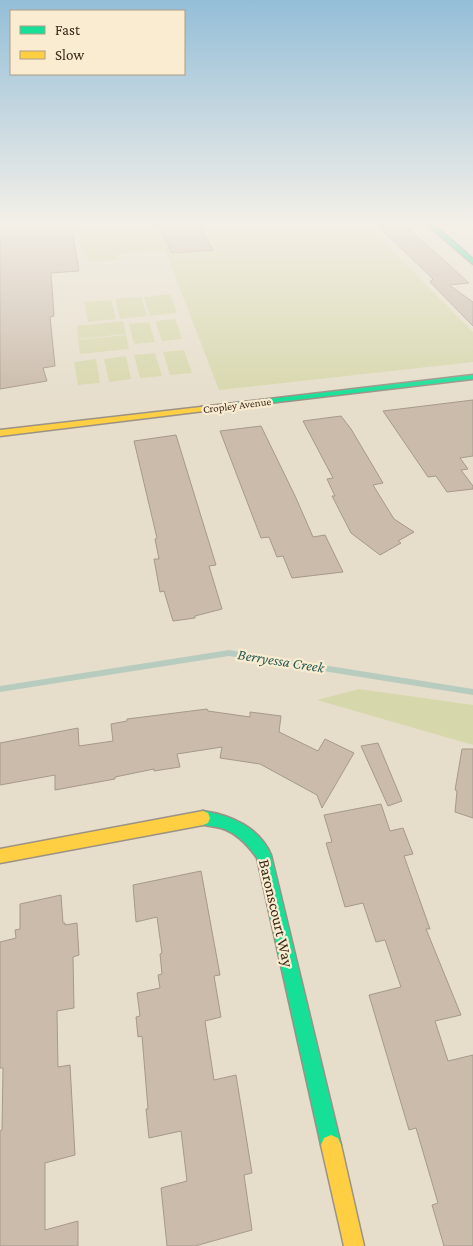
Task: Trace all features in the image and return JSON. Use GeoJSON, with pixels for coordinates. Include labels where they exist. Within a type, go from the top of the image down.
{"type":"FeatureCollection","features":[{"type":"Feature","properties":{"kind":"street","name":"Cropley Avenue"},"geometry":{"type":"LineString","coordinates":[[0,433],[473,377]]}},
{"type":"Feature","properties":{"kind":"street","name":"Baronscourt Way"},"geometry":{"type":"LineString","coordinates":[[0,856],[202,818],[221,819],[239,826],[253,838],[264,855],[354,1246]]}},
{"type":"Feature","properties":{"kind":"green space"},"geometry":{"type":"Polygon","coordinates":[[[177,282],[424,282],[473,332],[473,362],[219,390],[177,282]]]}},
{"type":"Feature","properties":{"kind":"green space"},"geometry":{"type":"Polygon","coordinates":[[[170,294],[177,313],[150,316],[144,297],[170,294]]]}},
{"type":"Feature","properties":{"kind":"green space"},"geometry":{"type":"Polygon","coordinates":[[[141,297],[147,316],[120,319],[115,299],[141,297]]]}},
{"type":"Feature","properties":{"kind":"green space"},"geometry":{"type":"Polygon","coordinates":[[[111,300],[116,319],[88,322],[85,302],[111,300]]]}},
{"type":"Feature","properties":{"kind":"green space"},"geometry":{"type":"Polygon","coordinates":[[[175,319],[182,339],[162,341],[155,321],[175,319]]]}},
{"type":"Feature","properties":{"kind":"green space"},"geometry":{"type":"Polygon","coordinates":[[[123,321],[126,334],[78,339],[77,326],[123,321]]]}},
{"type":"Feature","properties":{"kind":"green space"},"geometry":{"type":"Polygon","coordinates":[[[149,322],[155,342],[134,344],[129,324],[149,322]]]}},
{"type":"Feature","properties":{"kind":"green space"},"geometry":{"type":"Polygon","coordinates":[[[126,335],[129,349],[80,354],[78,340],[126,335]]]}},
{"type":"Feature","properties":{"kind":"green space"},"geometry":{"type":"Polygon","coordinates":[[[184,350],[192,373],[170,375],[163,352],[184,350]]]}},
{"type":"Feature","properties":{"kind":"green space"},"geometry":{"type":"Polygon","coordinates":[[[155,353],[162,376],[140,378],[134,355],[155,353]]]}},
{"type":"Feature","properties":{"kind":"green space"},"geometry":{"type":"Polygon","coordinates":[[[126,356],[131,379],[109,382],[104,359],[126,356]]]}},
{"type":"Feature","properties":{"kind":"green space"},"geometry":{"type":"Polygon","coordinates":[[[96,359],[100,383],[78,385],[74,362],[96,359]]]}},
{"type":"Feature","properties":{"kind":"green space"},"geometry":{"type":"Polygon","coordinates":[[[359,689],[473,705],[473,745],[317,700],[359,689]]]}},
{"type":"Feature","properties":{"kind":"building"},"geometry":{"type":"Polygon","coordinates":[[[0,282],[52,282],[54,316],[50,317],[55,366],[43,368],[47,381],[0,389],[0,282]]]}},
{"type":"Feature","properties":{"kind":"building"},"geometry":{"type":"Polygon","coordinates":[[[430,282],[469,283],[449,285],[473,302],[473,326],[430,282]]]}},
{"type":"Feature","properties":{"kind":"building"},"geometry":{"type":"Polygon","coordinates":[[[473,400],[473,456],[460,458],[468,469],[461,470],[473,486],[473,489],[447,492],[436,476],[428,477],[383,411],[473,400]]]}},
{"type":"Feature","properties":{"kind":"building"},"geometry":{"type":"Polygon","coordinates":[[[341,416],[351,429],[383,483],[373,485],[394,519],[414,532],[398,541],[401,543],[380,555],[351,533],[332,496],[335,496],[327,479],[333,478],[303,421],[341,416]]]}},
{"type":"Feature","properties":{"kind":"building"},"geometry":{"type":"Polygon","coordinates":[[[261,426],[313,537],[325,535],[343,572],[292,578],[283,556],[277,557],[269,537],[261,538],[220,431],[261,426]]]}},
{"type":"Feature","properties":{"kind":"building"},"geometry":{"type":"Polygon","coordinates":[[[176,435],[216,565],[209,566],[222,609],[195,616],[195,618],[173,621],[164,591],[160,592],[154,559],[159,559],[155,539],[157,538],[134,441],[176,435]]]}},
{"type":"Feature","properties":{"kind":"building"},"geometry":{"type":"Polygon","coordinates":[[[207,709],[208,711],[250,717],[250,712],[281,716],[279,732],[318,751],[325,739],[354,753],[322,808],[317,795],[260,764],[220,758],[222,747],[177,754],[180,767],[154,771],[154,769],[115,777],[115,779],[55,790],[55,775],[0,785],[0,743],[78,728],[79,746],[113,741],[111,724],[127,721],[127,719],[207,709]]]}},
{"type":"Feature","properties":{"kind":"building"},"geometry":{"type":"Polygon","coordinates":[[[378,743],[402,801],[388,806],[361,746],[378,743]]]}},
{"type":"Feature","properties":{"kind":"building"},"geometry":{"type":"Polygon","coordinates":[[[462,749],[473,749],[473,818],[455,812],[457,791],[455,790],[462,749]]]}},
{"type":"Feature","properties":{"kind":"building"},"geometry":{"type":"Polygon","coordinates":[[[381,804],[390,831],[403,828],[413,854],[404,856],[430,929],[426,929],[461,1015],[435,1021],[448,1061],[473,1055],[473,1246],[444,1246],[432,1205],[438,1203],[416,1128],[409,1130],[369,995],[401,987],[385,940],[376,942],[363,903],[345,907],[326,843],[332,842],[324,815],[381,804]]]}},
{"type":"Feature","properties":{"kind":"building"},"geometry":{"type":"Polygon","coordinates":[[[201,871],[220,975],[214,976],[221,1017],[205,1021],[214,1080],[236,1075],[252,1173],[244,1175],[252,1230],[195,1246],[167,1246],[161,1188],[187,1181],[181,1131],[149,1138],[142,1036],[138,1037],[136,1017],[140,1016],[137,993],[160,988],[158,975],[162,974],[160,954],[162,953],[157,917],[136,922],[133,885],[201,871]]]}},
{"type":"Feature","properties":{"kind":"building"},"geometry":{"type":"Polygon","coordinates":[[[61,895],[63,923],[65,925],[77,923],[79,955],[73,957],[74,1008],[57,1011],[58,1067],[70,1065],[75,1155],[45,1163],[45,1230],[78,1221],[78,1246],[0,1246],[0,1131],[2,1130],[3,1068],[0,1068],[0,942],[16,938],[15,930],[20,929],[20,904],[61,895]]]}},
{"type":"Feature","properties":{"kind":"waterway","name":"Berryessa Creek"},"geometry":{"type":"LineString","coordinates":[[0,689],[229,653],[473,692]]}},
{"type":"Feature","properties":{"kind":"traffic: fast"},"geometry":{"type":"LineString","coordinates":[[201,409],[473,377]]}},
{"type":"Feature","properties":{"kind":"traffic: fast"},"geometry":{"type":"LineString","coordinates":[[203,818],[213,819],[238,829],[252,840],[264,855],[331,1145]]}},
{"type":"Feature","properties":{"kind":"traffic: slow"},"geometry":{"type":"LineString","coordinates":[[0,433],[201,409]]}},
{"type":"Feature","properties":{"kind":"traffic: slow"},"geometry":{"type":"LineString","coordinates":[[0,856],[203,818]]}},
{"type":"Feature","properties":{"kind":"traffic: slow"},"geometry":{"type":"LineString","coordinates":[[331,1145],[354,1246]]}}]}
